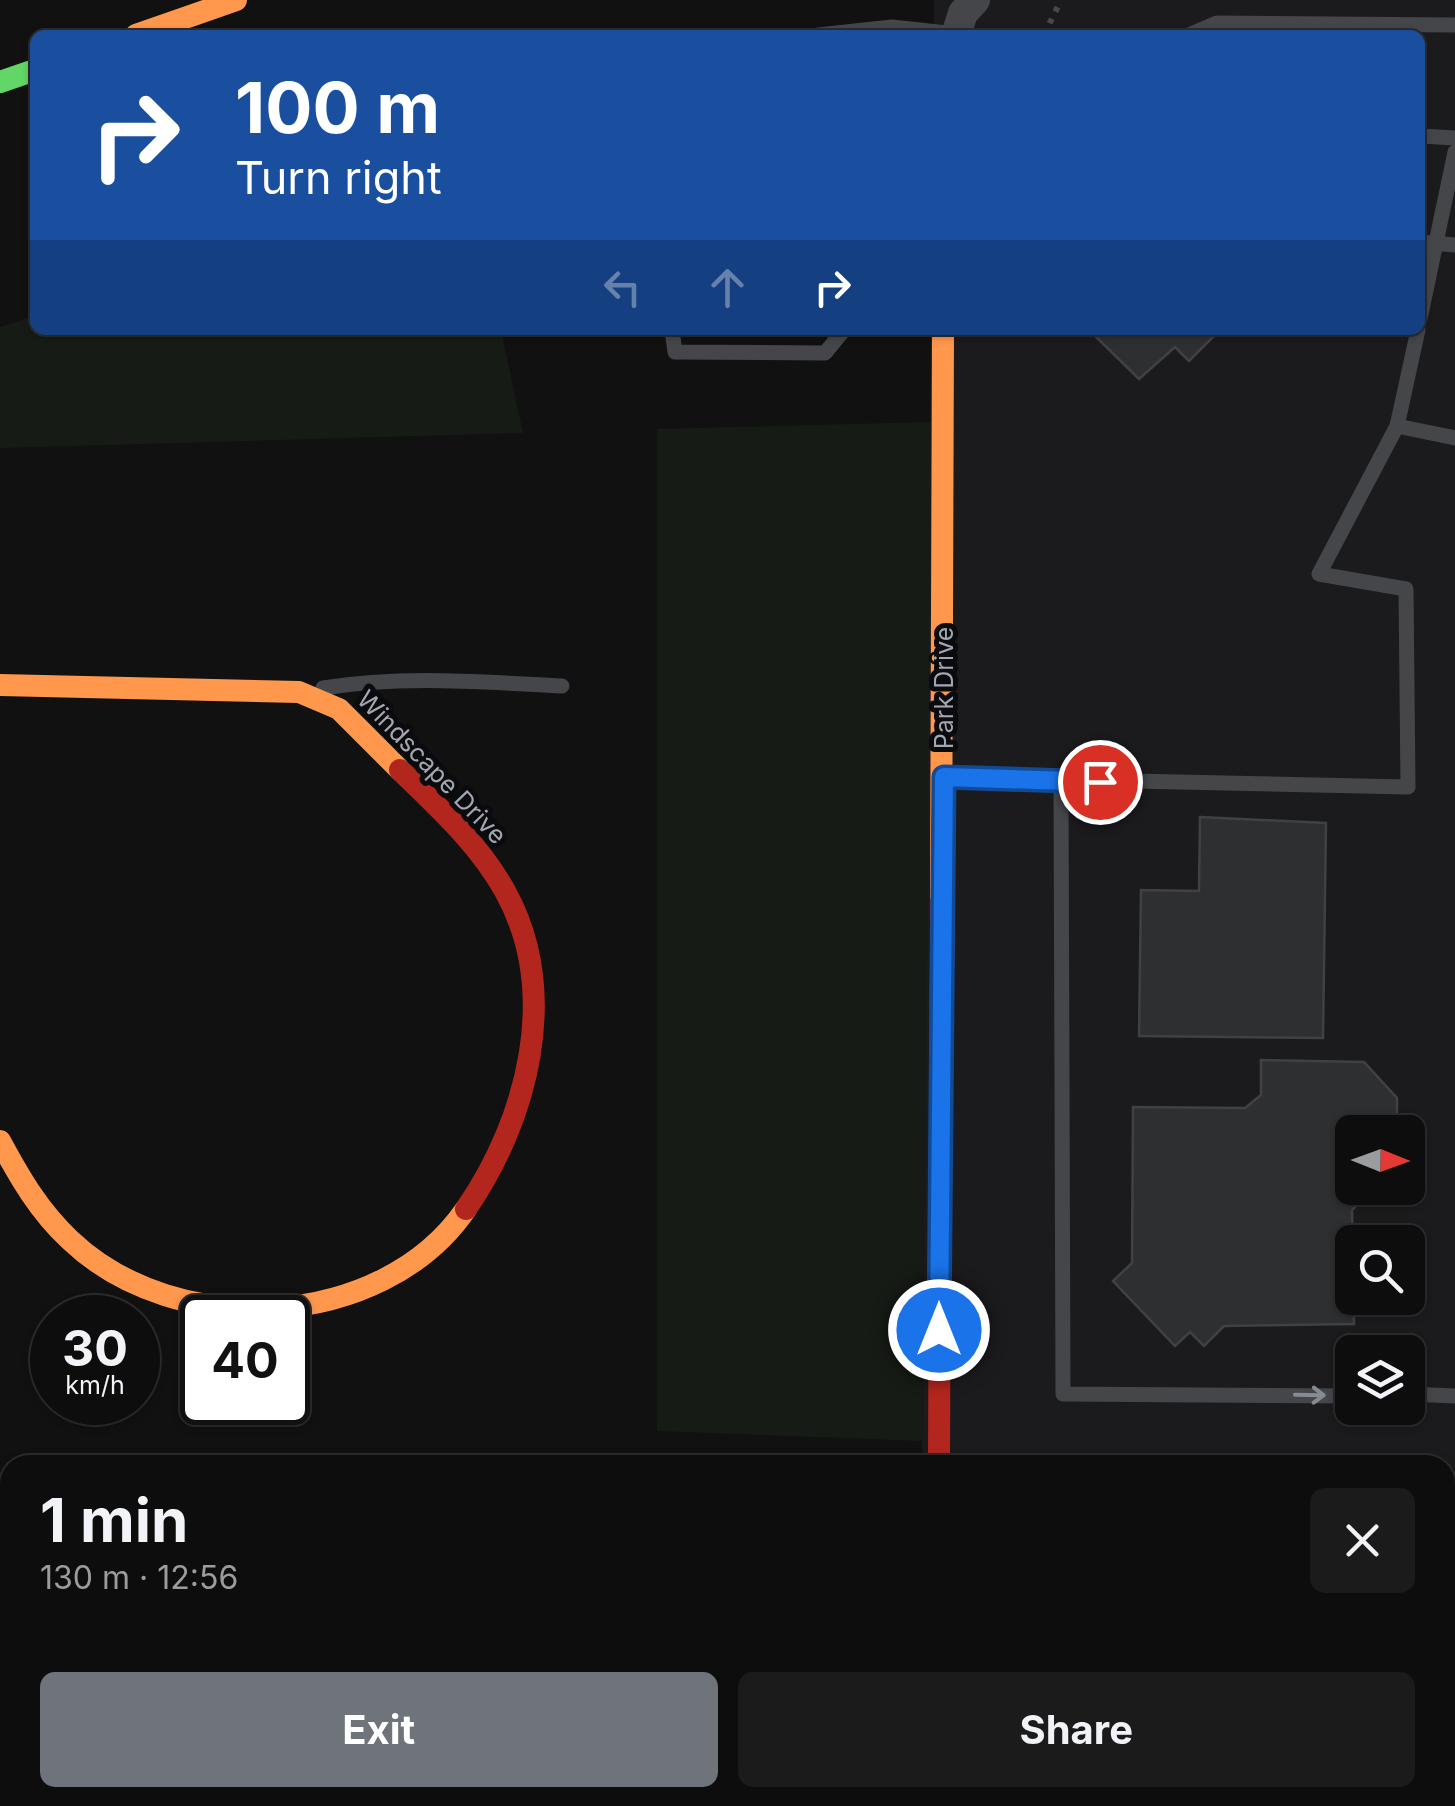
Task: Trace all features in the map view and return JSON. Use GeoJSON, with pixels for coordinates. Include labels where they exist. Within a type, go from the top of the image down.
{"type":"FeatureCollection","features":[{"type":"Feature","properties":{"kind":"street"},"geometry":{"type":"LineString","coordinates":[[150,30],[236,0]]}},
{"type":"Feature","properties":{"kind":"street"},"geometry":{"type":"LineString","coordinates":[[957,30],[963,13],[974,0]]}},
{"type":"Feature","properties":{"kind":"street"},"geometry":{"type":"LineString","coordinates":[[0,82],[30,72]]}},
{"type":"Feature","properties":{"kind":"street","name":"Park Drive"},"geometry":{"type":"LineString","coordinates":[[939,1455],[943,335]]}},
{"type":"Feature","properties":{"kind":"street","name":"Windscape Drive"},"geometry":{"type":"LineString","coordinates":[[0,684],[299,692],[336,706],[452,820],[499,876],[528,951],[532,1027],[529,1066],[520,1102],[491,1173],[445,1236],[416,1263],[343,1300],[257,1308],[172,1297],[132,1284],[94,1264],[34,1206],[13,1173],[0,1141]]}},
{"type":"Feature","properties":{"kind":"lane"},"geometry":{"type":"LineString","coordinates":[[1201,30],[1218,22],[1253,29],[1455,25]]}},
{"type":"Feature","properties":{"kind":"lane"},"geometry":{"type":"LineString","coordinates":[[869,30],[919,30]]}},
{"type":"Feature","properties":{"kind":"lane"},"geometry":{"type":"LineString","coordinates":[[1425,136],[1455,138]]}},
{"type":"Feature","properties":{"kind":"lane"},"geometry":{"type":"LineString","coordinates":[[1425,271],[1428,242],[1455,152]]}},
{"type":"Feature","properties":{"kind":"lane"},"geometry":{"type":"LineString","coordinates":[[1428,242],[1455,244]]}},
{"type":"Feature","properties":{"kind":"lane"},"geometry":{"type":"LineString","coordinates":[[673,335],[676,352],[826,353],[840,335]]}},
{"type":"Feature","properties":{"kind":"lane"},"geometry":{"type":"LineString","coordinates":[[944,777],[1408,787],[1406,589],[1318,574],[1397,426],[1417,335]]}},
{"type":"Feature","properties":{"kind":"lane"},"geometry":{"type":"LineString","coordinates":[[1397,426],[1455,438]]}},
{"type":"Feature","properties":{"kind":"lane"},"geometry":{"type":"LineString","coordinates":[[299,692],[368,680],[562,686]]}},
{"type":"Feature","properties":{"kind":"lane"},"geometry":{"type":"LineString","coordinates":[[1061,782],[1063,1394],[1335,1396]]}},
{"type":"Feature","properties":{"kind":"lane"},"geometry":{"type":"LineString","coordinates":[[1425,1395],[1455,1396]]}},
{"type":"Feature","properties":{"kind":"path"},"geometry":{"type":"LineString","coordinates":[[1046,30],[1061,0]]}},
{"type":"Feature","properties":{"kind":"shaded area"},"geometry":{"type":"Polygon","coordinates":[[[934,0],[1455,0],[1455,1455],[922,1455],[931,335],[1425,335],[1425,30],[934,30],[934,0]]]}},
{"type":"Feature","properties":{"kind":"shaded area"},"geometry":{"type":"Polygon","coordinates":[[[30,318],[30,335],[502,335],[523,433],[0,448],[0,327],[30,318]]]}},
{"type":"Feature","properties":{"kind":"shaded area"},"geometry":{"type":"Polygon","coordinates":[[[931,422],[922,1441],[657,1431],[657,429],[931,422]]]}},
{"type":"Feature","properties":{"kind":"building"},"geometry":{"type":"Polygon","coordinates":[[[1094,335],[1215,335],[1189,361],[1175,347],[1139,379],[1094,335]]]}},
{"type":"Feature","properties":{"kind":"building"},"geometry":{"type":"Polygon","coordinates":[[[1200,817],[1326,823],[1323,1038],[1139,1036],[1141,890],[1199,891],[1200,817]]]}},
{"type":"Feature","properties":{"kind":"building"},"geometry":{"type":"Polygon","coordinates":[[[1261,1060],[1364,1062],[1397,1098],[1397,1115],[1335,1115],[1335,1205],[1357,1205],[1352,1210],[1352,1225],[1335,1225],[1335,1315],[1354,1315],[1354,1324],[1224,1326],[1204,1346],[1190,1332],[1175,1346],[1113,1281],[1132,1263],[1133,1107],[1245,1108],[1261,1095],[1261,1060]]]}},
{"type":"Feature","properties":{"kind":"traffic: fast"},"geometry":{"type":"LineString","coordinates":[[0,82],[30,72]]}},
{"type":"Feature","properties":{"kind":"traffic: slow"},"geometry":{"type":"LineString","coordinates":[[150,30],[236,0]]}},
{"type":"Feature","properties":{"kind":"traffic: slow"},"geometry":{"type":"LineString","coordinates":[[941,902],[943,335]]}},
{"type":"Feature","properties":{"kind":"traffic: slow"},"geometry":{"type":"LineString","coordinates":[[0,685],[299,692],[339,709],[400,770]]}},
{"type":"Feature","properties":{"kind":"traffic: slow"},"geometry":{"type":"LineString","coordinates":[[0,1141],[31,1194],[70,1240],[114,1273],[165,1295],[220,1307],[276,1308],[332,1299],[384,1280],[429,1250],[466,1209]]}},
{"type":"Feature","properties":{"kind":"traffic: jam"},"geometry":{"type":"LineString","coordinates":[[400,770],[457,827],[495,874],[522,930],[531,971],[534,1012],[530,1054],[520,1095],[506,1136],[466,1209]]}},
{"type":"Feature","properties":{"kind":"traffic: jam"},"geometry":{"type":"LineString","coordinates":[[939,1455],[941,902]]}},
{"type":"Feature","properties":{"kind":"route"},"geometry":{"type":"LineString","coordinates":[[939,1330],[944,777],[1100,782]]}}]}
